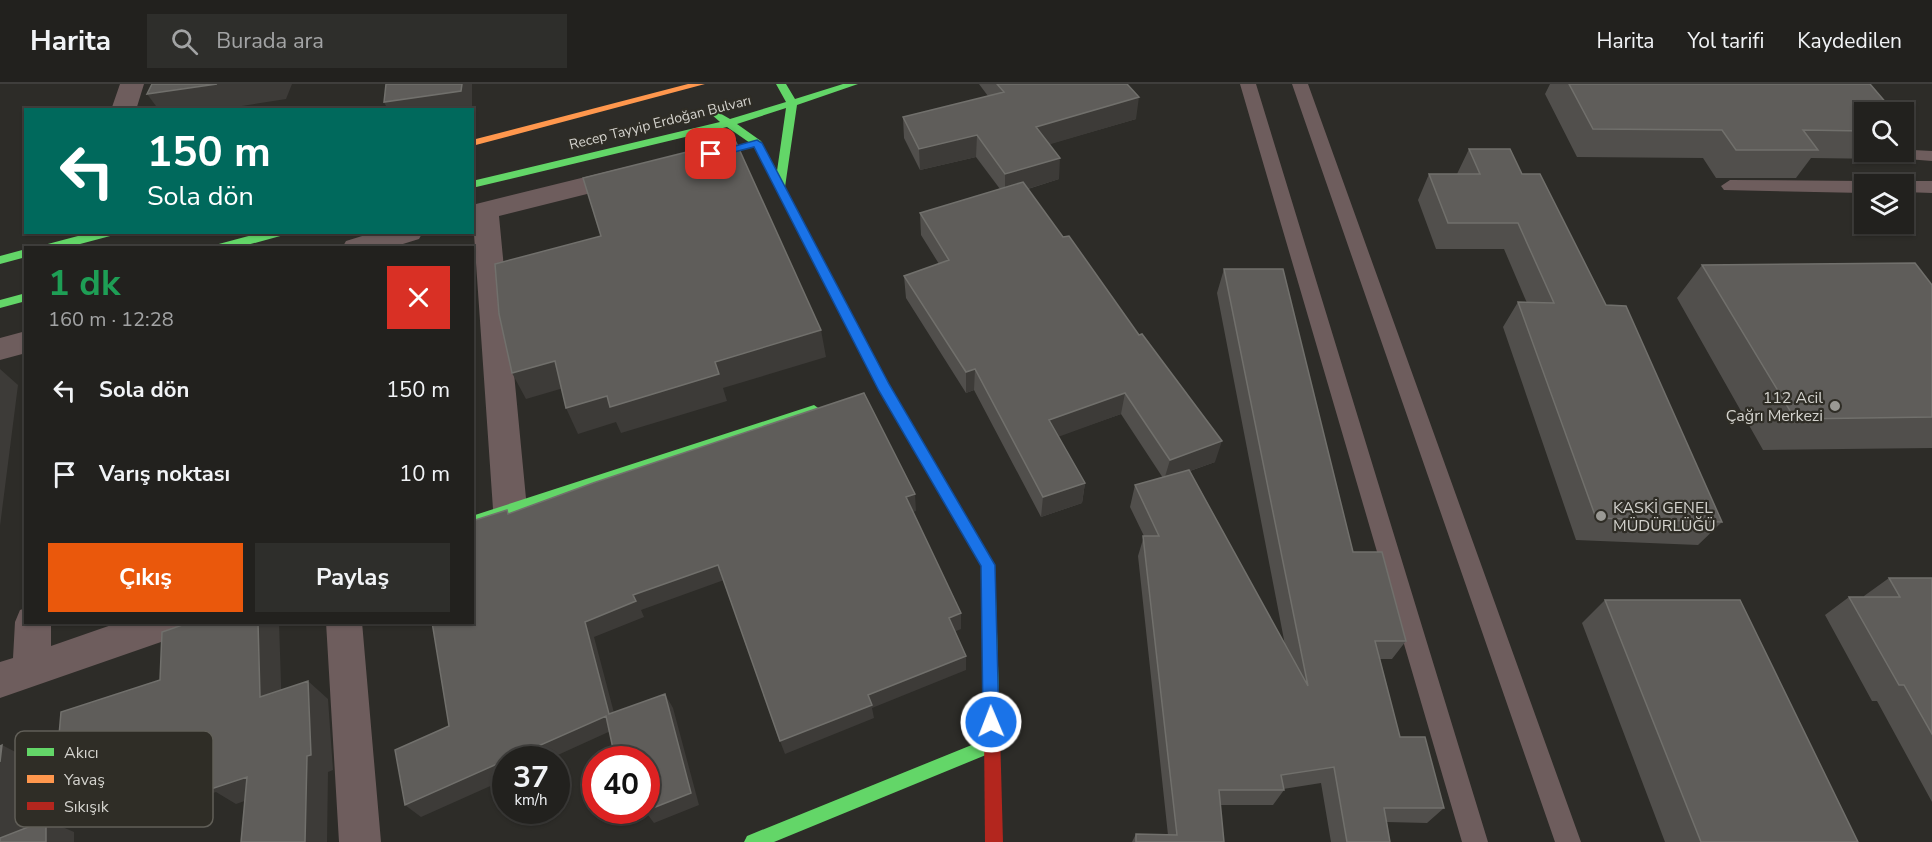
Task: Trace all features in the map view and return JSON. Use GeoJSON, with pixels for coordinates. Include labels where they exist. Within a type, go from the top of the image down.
{"type":"FeatureCollection","features":[{"type":"Feature","properties":{"kind":"street"},"geometry":{"type":"LineString","coordinates":[[124,108],[132,84]]}},
{"type":"Feature","properties":{"kind":"street","name":"Recep Tayyip Erdoğan Bulvarı"},"geometry":{"type":"LineString","coordinates":[[474,142],[700,84]]}},
{"type":"Feature","properties":{"kind":"street"},"geometry":{"type":"LineString","coordinates":[[780,187],[792,104],[782,84]]}},
{"type":"Feature","properties":{"kind":"street","name":"Recep Tayyip Erdoğan Bulvarı"},"geometry":{"type":"LineString","coordinates":[[477,203],[853,84]]}},
{"type":"Feature","properties":{"kind":"street"},"geometry":{"type":"LineString","coordinates":[[680,90],[757,143],[878,389],[988,565],[994,842]]}},
{"type":"Feature","properties":{"kind":"street"},"geometry":{"type":"LineString","coordinates":[[723,152],[757,143]]}},
{"type":"Feature","properties":{"kind":"street"},"geometry":{"type":"LineString","coordinates":[[510,509],[477,203],[655,168]]}},
{"type":"Feature","properties":{"kind":"street"},"geometry":{"type":"LineString","coordinates":[[53,246],[77,236],[94,234]]}},
{"type":"Feature","properties":{"kind":"street"},"geometry":{"type":"LineString","coordinates":[[227,246],[272,234]]}},
{"type":"Feature","properties":{"kind":"street"},"geometry":{"type":"LineString","coordinates":[[363,246],[402,234]]}},
{"type":"Feature","properties":{"kind":"street"},"geometry":{"type":"LineString","coordinates":[[0,260],[24,254]]}},
{"type":"Feature","properties":{"kind":"street"},"geometry":{"type":"LineString","coordinates":[[0,304],[24,298]]}},
{"type":"Feature","properties":{"kind":"street"},"geometry":{"type":"LineString","coordinates":[[0,349],[24,343]]}},
{"type":"Feature","properties":{"kind":"street"},"geometry":{"type":"LineString","coordinates":[[474,521],[827,406]]}},
{"type":"Feature","properties":{"kind":"street"},"geometry":{"type":"LineString","coordinates":[[16,675],[32,624]]}},
{"type":"Feature","properties":{"kind":"street"},"geometry":{"type":"LineString","coordinates":[[16,675],[165,624]]}},
{"type":"Feature","properties":{"kind":"street"},"geometry":{"type":"LineString","coordinates":[[344,624],[360,842]]}},
{"type":"Feature","properties":{"kind":"street"},"geometry":{"type":"LineString","coordinates":[[753,842],[992,745]]}},
{"type":"Feature","properties":{"kind":"lane"},"geometry":{"type":"LineString","coordinates":[[1248,84],[1475,842]]}},
{"type":"Feature","properties":{"kind":"lane"},"geometry":{"type":"LineString","coordinates":[[1300,84],[1568,842]]}},
{"type":"Feature","properties":{"kind":"lane"},"geometry":{"type":"LineString","coordinates":[[1914,155],[1932,156]]}},
{"type":"Feature","properties":{"kind":"lane"},"geometry":{"type":"LineString","coordinates":[[1730,186],[1854,187]]}},
{"type":"Feature","properties":{"kind":"lane"},"geometry":{"type":"LineString","coordinates":[[1914,187],[1932,187]]}},
{"type":"Feature","properties":{"kind":"building"},"geometry":{"type":"Polygon","coordinates":[[[152,84],[217,84],[147,94],[152,84]]]}},
{"type":"Feature","properties":{"kind":"building"},"geometry":{"type":"Polygon","coordinates":[[[386,84],[462,84],[461,91],[384,102],[386,84]]]}},
{"type":"Feature","properties":{"kind":"building"},"geometry":{"type":"Polygon","coordinates":[[[997,84],[1127,84],[1139,97],[1036,127],[1060,158],[1005,174],[977,135],[919,149],[903,117],[1004,92],[997,84]]]}},
{"type":"Feature","properties":{"kind":"building"},"geometry":{"type":"Polygon","coordinates":[[[1569,84],[1870,84],[1885,102],[1854,102],[1854,131],[1803,130],[1818,150],[1736,150],[1722,130],[1593,129],[1569,84]]]}},
{"type":"Feature","properties":{"kind":"building"},"geometry":{"type":"Polygon","coordinates":[[[735,140],[821,330],[715,362],[719,374],[610,407],[607,396],[566,408],[555,361],[512,373],[499,314],[495,264],[601,236],[583,178],[735,140]]]}},
{"type":"Feature","properties":{"kind":"building"},"geometry":{"type":"Polygon","coordinates":[[[1469,149],[1510,149],[1522,174],[1540,174],[1606,305],[1626,306],[1722,522],[1596,518],[1518,302],[1554,303],[1518,223],[1448,223],[1429,174],[1480,174],[1469,149]]]}},
{"type":"Feature","properties":{"kind":"building"},"geometry":{"type":"Polygon","coordinates":[[[1023,182],[1063,237],[1069,236],[1139,335],[1142,334],[1222,441],[1170,460],[1125,393],[1049,420],[1085,483],[1043,497],[975,369],[966,372],[904,276],[949,260],[920,213],[1023,182]]]}},
{"type":"Feature","properties":{"kind":"building","name":"112 Acil Çağrı Merkezi"},"geometry":{"type":"Polygon","coordinates":[[[1915,263],[1932,285],[1932,417],[1795,419],[1702,265],[1915,263]]]}},
{"type":"Feature","properties":{"kind":"building"},"geometry":{"type":"Polygon","coordinates":[[[1224,269],[1283,269],[1353,552],[1382,552],[1406,641],[1375,641],[1400,737],[1425,737],[1444,808],[1384,808],[1390,842],[1347,842],[1334,767],[1281,775],[1284,790],[1219,790],[1224,842],[1136,842],[1136,834],[1177,835],[1143,536],[1159,536],[1135,485],[1189,470],[1308,686],[1224,269]]]}},
{"type":"Feature","properties":{"kind":"building"},"geometry":{"type":"Polygon","coordinates":[[[864,393],[915,494],[906,497],[961,613],[949,618],[966,656],[868,695],[872,705],[780,741],[718,565],[633,595],[636,601],[585,622],[609,714],[665,694],[691,793],[660,805],[660,746],[612,746],[606,716],[538,746],[492,746],[492,766],[405,805],[395,750],[449,726],[432,624],[474,624],[474,520],[507,510],[508,514],[593,483],[864,393]]]}},
{"type":"Feature","properties":{"kind":"building"},"geometry":{"type":"Polygon","coordinates":[[[1889,578],[1932,578],[1932,734],[1904,685],[1899,685],[1849,597],[1900,597],[1889,578]]]}},
{"type":"Feature","properties":{"kind":"building"},"geometry":{"type":"Polygon","coordinates":[[[1605,600],[1740,600],[1858,842],[1701,842],[1605,600]]]}},
{"type":"Feature","properties":{"kind":"building"},"geometry":{"type":"Polygon","coordinates":[[[185,624],[258,624],[260,697],[308,681],[311,755],[307,756],[305,842],[241,842],[247,777],[213,788],[213,731],[59,731],[61,712],[160,680],[162,632],[185,624]]]}},
{"type":"Feature","properties":{"kind":"building"},"geometry":{"type":"Polygon","coordinates":[[[28,827],[46,827],[46,842],[0,842],[0,838],[28,827]]]}},
{"type":"Feature","properties":{"kind":"traffic: fast"},"geometry":{"type":"LineString","coordinates":[[781,84],[792,103],[780,187],[884,387],[988,565],[992,732]]}},
{"type":"Feature","properties":{"kind":"traffic: fast"},"geometry":{"type":"LineString","coordinates":[[474,185],[729,123],[853,84]]}},
{"type":"Feature","properties":{"kind":"traffic: fast"},"geometry":{"type":"LineString","coordinates":[[716,114],[757,143],[780,187]]}},
{"type":"Feature","properties":{"kind":"traffic: fast"},"geometry":{"type":"LineString","coordinates":[[56,246],[102,234]]}},
{"type":"Feature","properties":{"kind":"traffic: fast"},"geometry":{"type":"LineString","coordinates":[[227,246],[272,234]]}},
{"type":"Feature","properties":{"kind":"traffic: fast"},"geometry":{"type":"LineString","coordinates":[[0,260],[24,254]]}},
{"type":"Feature","properties":{"kind":"traffic: fast"},"geometry":{"type":"LineString","coordinates":[[0,304],[24,298]]}},
{"type":"Feature","properties":{"kind":"traffic: fast"},"geometry":{"type":"LineString","coordinates":[[474,521],[814,410]]}},
{"type":"Feature","properties":{"kind":"traffic: fast"},"geometry":{"type":"LineString","coordinates":[[753,842],[992,745]]}},
{"type":"Feature","properties":{"kind":"traffic: slow"},"geometry":{"type":"LineString","coordinates":[[474,142],[700,84]]}},
{"type":"Feature","properties":{"kind":"traffic: jam"},"geometry":{"type":"LineString","coordinates":[[992,732],[994,842]]}},
{"type":"Feature","properties":{"kind":"place","name":"112 Acil Çağrı Merkezi"},"geometry":{"type":"Point","coordinates":[1835,406]}},
{"type":"Feature","properties":{"kind":"place","name":"KASKİ GENEL MÜDÜRLÜĞÜ"},"geometry":{"type":"Point","coordinates":[1601,516]}},
{"type":"Feature","properties":{"kind":"route"},"geometry":{"type":"LineString","coordinates":[[711,154],[757,143],[884,387],[988,565],[991,722]]}}]}
